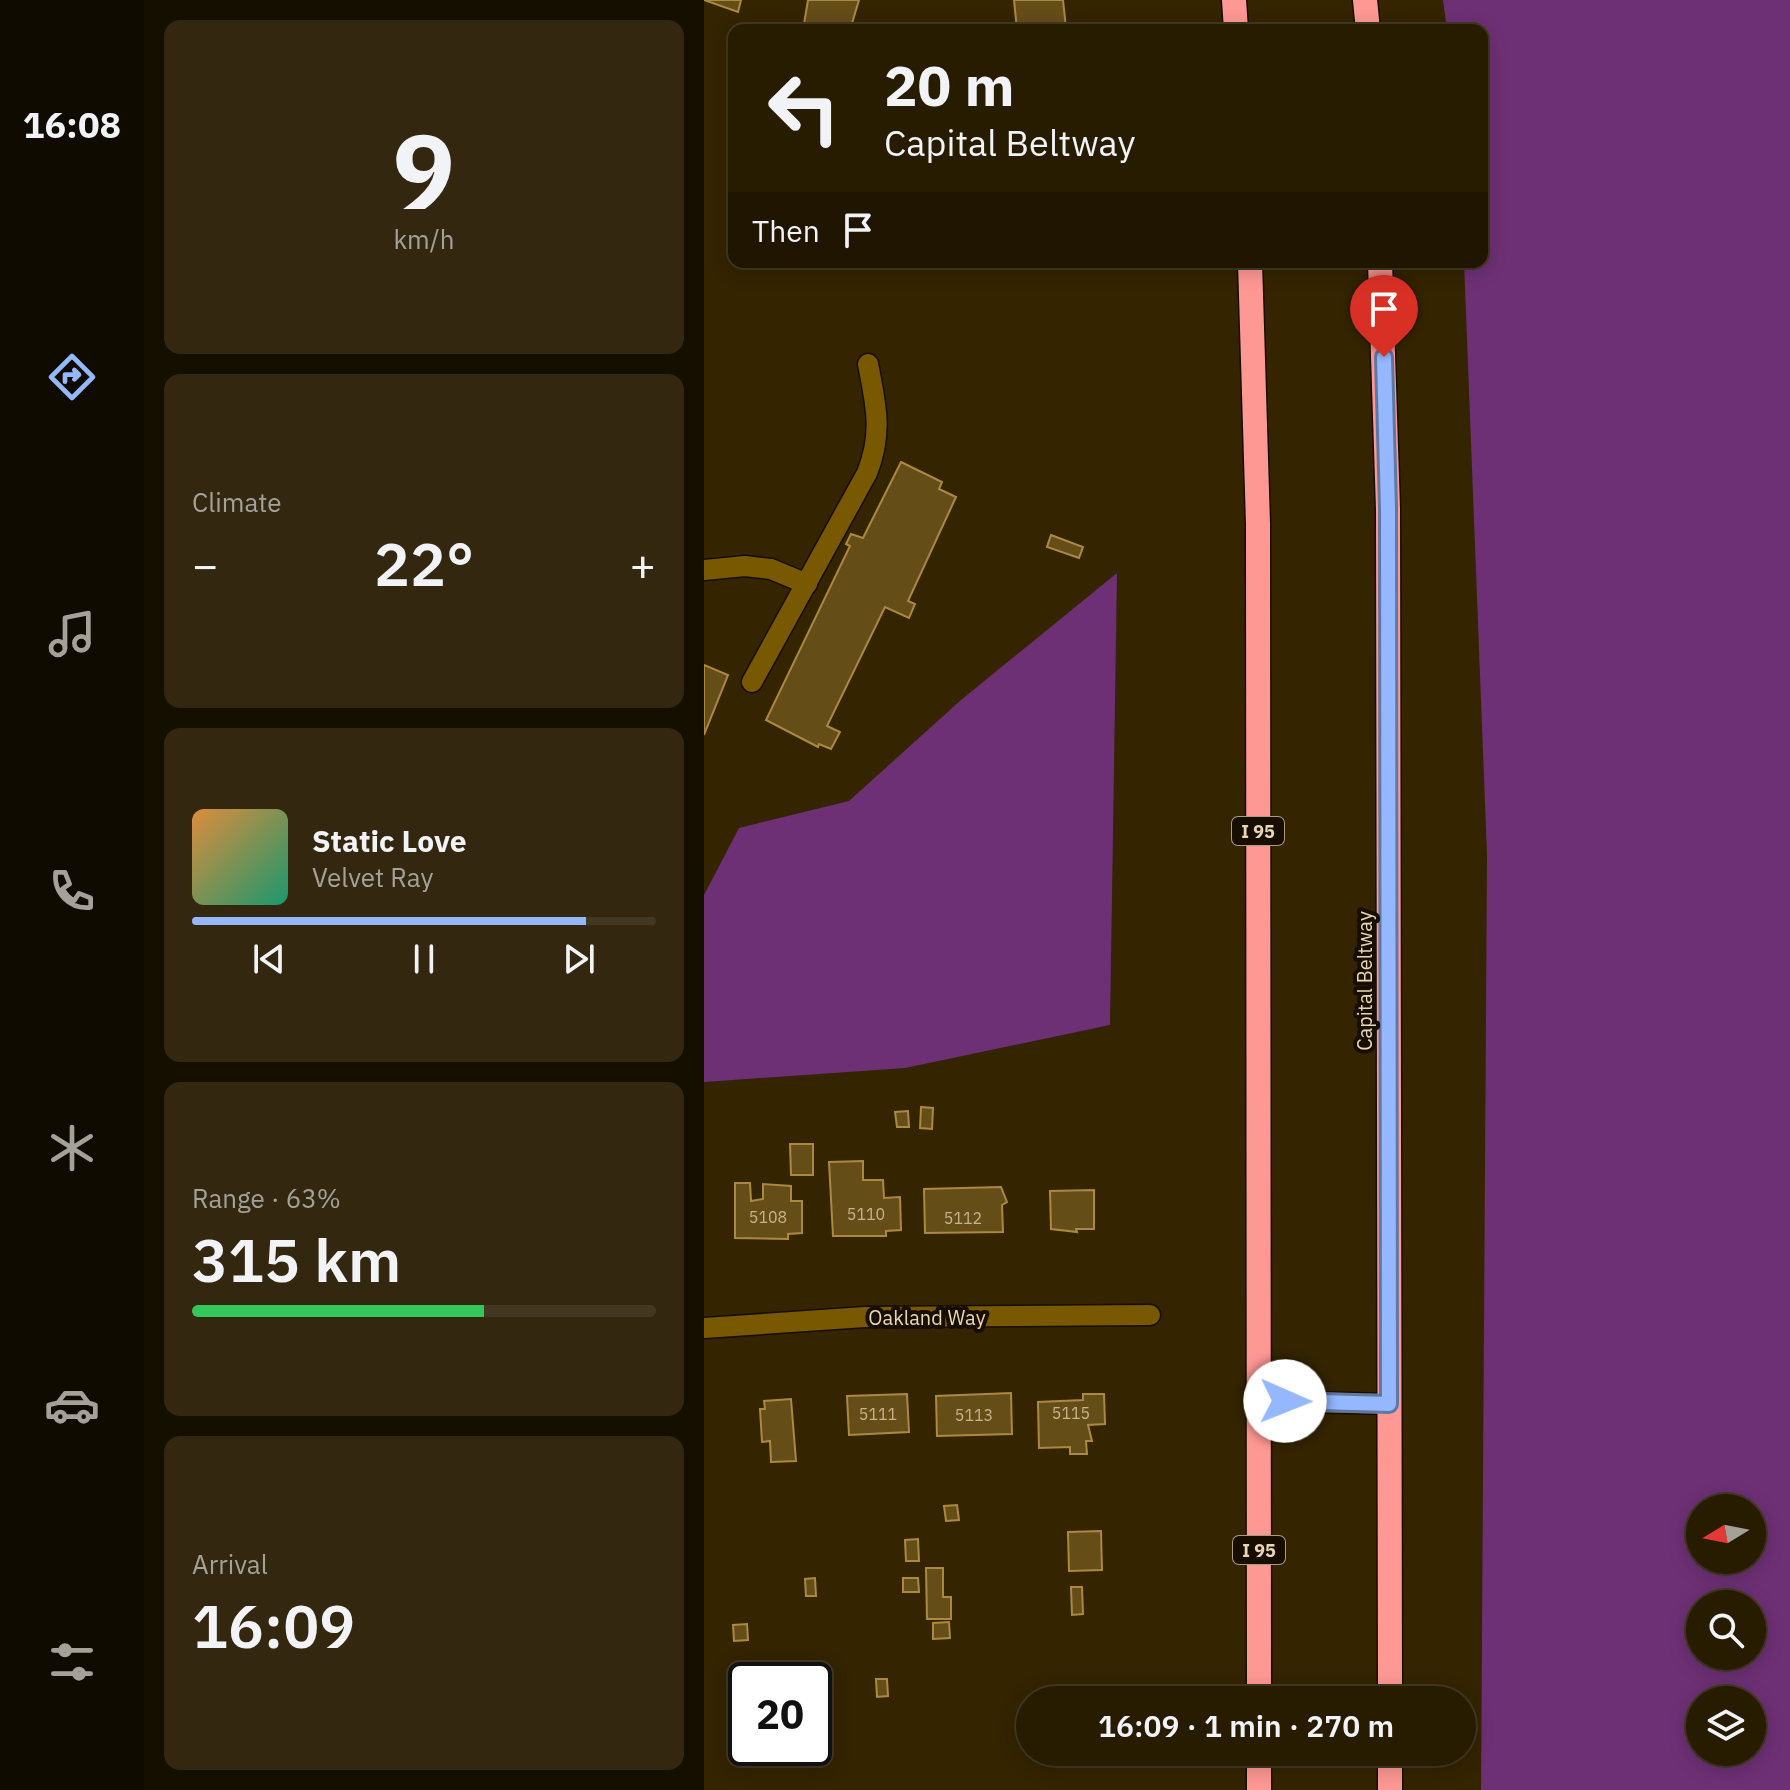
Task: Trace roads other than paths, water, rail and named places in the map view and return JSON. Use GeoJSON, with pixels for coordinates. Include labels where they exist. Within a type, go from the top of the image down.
{"type":"FeatureCollection","features":[{"type":"Feature","properties":{"kind":"highway"},"geometry":{"type":"LineString","coordinates":[[1234,0],[1236,24]]}},
{"type":"Feature","properties":{"kind":"highway"},"geometry":{"type":"LineString","coordinates":[[1365,0],[1367,24]]}},
{"type":"Feature","properties":{"kind":"highway","name":"I 95"},"geometry":{"type":"LineString","coordinates":[[1250,268],[1258,524],[1259,1686]]}},
{"type":"Feature","properties":{"kind":"highway","name":"Capital Beltway"},"geometry":{"type":"LineString","coordinates":[[1380,268],[1388,509],[1390,1686]]}},
{"type":"Feature","properties":{"kind":"highway"},"geometry":{"type":"LineString","coordinates":[[1259,1766],[1259,1790]]}},
{"type":"Feature","properties":{"kind":"highway"},"geometry":{"type":"LineString","coordinates":[[1390,1766],[1390,1790]]}},
{"type":"Feature","properties":{"kind":"street"},"geometry":{"type":"LineString","coordinates":[[752,682],[867,473],[877,449],[878,416],[868,364]]}},
{"type":"Feature","properties":{"kind":"street"},"geometry":{"type":"LineString","coordinates":[[704,570],[745,566],[771,569],[807,584]]}},
{"type":"Feature","properties":{"kind":"street","name":"Oakland Way"},"geometry":{"type":"LineString","coordinates":[[704,1328],[865,1317],[1150,1315]]}},
{"type":"Feature","properties":{"kind":"street"},"geometry":{"type":"LineString","coordinates":[[1259,1401],[1389,1404]]}}]}
